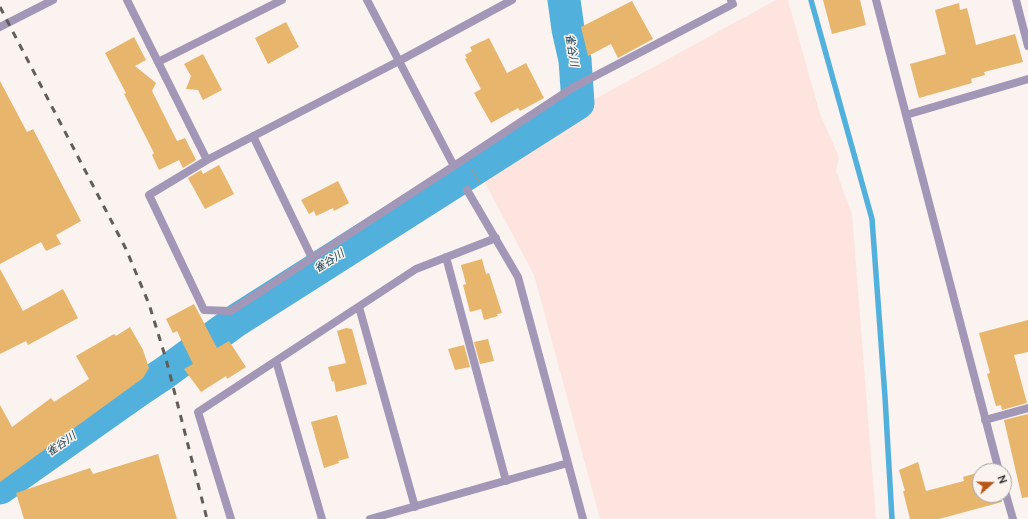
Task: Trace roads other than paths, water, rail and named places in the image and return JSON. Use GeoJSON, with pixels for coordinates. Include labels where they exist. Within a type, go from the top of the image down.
{"type":"FeatureCollection","features":[{"type":"Feature","properties":{"kind":"street"},"geometry":{"type":"LineString","coordinates":[[0,27],[53,0]]}},
{"type":"Feature","properties":{"kind":"street"},"geometry":{"type":"LineString","coordinates":[[127,0],[207,160]]}},
{"type":"Feature","properties":{"kind":"street"},"geometry":{"type":"LineString","coordinates":[[158,62],[282,0]]}},
{"type":"Feature","properties":{"kind":"street"},"geometry":{"type":"LineString","coordinates":[[367,0],[454,166]]}},
{"type":"Feature","properties":{"kind":"street"},"geometry":{"type":"LineString","coordinates":[[512,0],[399,61],[207,160],[149,195],[204,310],[231,311],[572,88],[733,4],[731,0]]}},
{"type":"Feature","properties":{"kind":"street"},"geometry":{"type":"LineString","coordinates":[[876,0],[997,463]]}},
{"type":"Feature","properties":{"kind":"street"},"geometry":{"type":"LineString","coordinates":[[1016,0],[1028,46]]}},
{"type":"Feature","properties":{"kind":"street"},"geometry":{"type":"LineString","coordinates":[[906,115],[1028,78]]}},
{"type":"Feature","properties":{"kind":"street"},"geometry":{"type":"LineString","coordinates":[[253,136],[312,258]]}},
{"type":"Feature","properties":{"kind":"street"},"geometry":{"type":"LineString","coordinates":[[467,190],[518,277],[583,519]]}},
{"type":"Feature","properties":{"kind":"street"},"geometry":{"type":"LineString","coordinates":[[231,519],[198,412],[416,269],[496,238]]}},
{"type":"Feature","properties":{"kind":"street"},"geometry":{"type":"LineString","coordinates":[[446,257],[506,481]]}},
{"type":"Feature","properties":{"kind":"street"},"geometry":{"type":"LineString","coordinates":[[359,307],[415,507]]}},
{"type":"Feature","properties":{"kind":"street"},"geometry":{"type":"LineString","coordinates":[[276,361],[322,519]]}},
{"type":"Feature","properties":{"kind":"street"},"geometry":{"type":"LineString","coordinates":[[985,420],[1028,408]]}},
{"type":"Feature","properties":{"kind":"street"},"geometry":{"type":"LineString","coordinates":[[370,519],[568,463]]}},
{"type":"Feature","properties":{"kind":"street"},"geometry":{"type":"LineString","coordinates":[[1008,503],[1012,519]]}},
{"type":"Feature","properties":{"kind":"waterway","name":"雀谷川"},"geometry":{"type":"LineString","coordinates":[[0,488],[163,374],[237,320],[578,103],[575,60],[568,29],[564,0]]}},
{"type":"Feature","properties":{"kind":"waterway"},"geometry":{"type":"LineString","coordinates":[[811,0],[872,219],[892,519]]}},
{"type":"Feature","properties":{"kind":"railway"},"geometry":{"type":"LineString","coordinates":[[0,7],[126,249],[149,304],[166,359],[207,519]]}}]}
